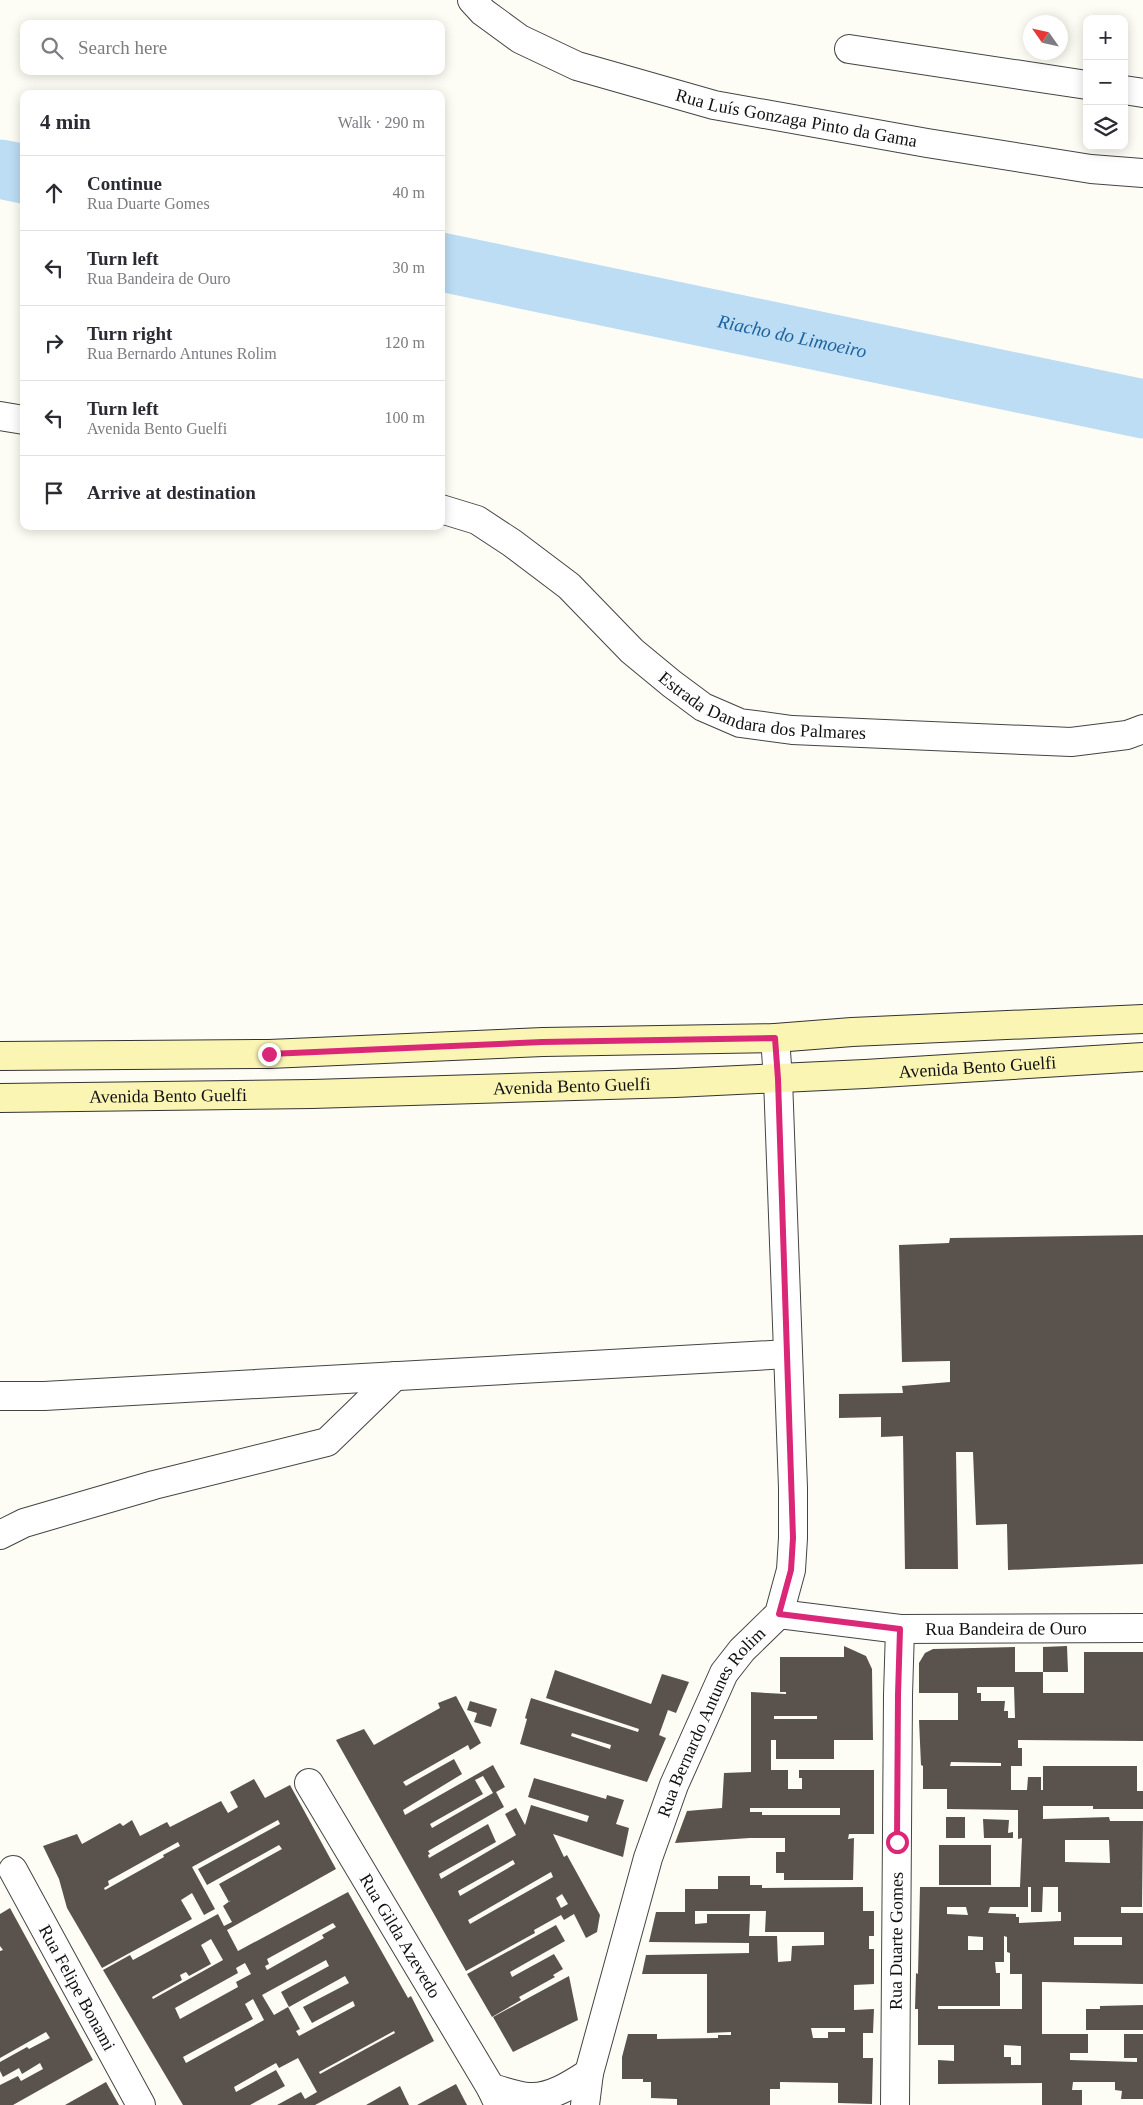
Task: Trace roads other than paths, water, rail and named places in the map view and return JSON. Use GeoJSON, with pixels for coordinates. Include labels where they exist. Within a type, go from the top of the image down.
{"type":"FeatureCollection","features":[{"type":"Feature","properties":{"kind":"main road"},"geometry":{"type":"LineString","coordinates":[[0,1056],[269,1054],[542,1042],[775,1038],[852,1032],[1143,1019]]}},
{"type":"Feature","properties":{"kind":"main road","name":"Avenida Bento Guelfi"},"geometry":{"type":"LineString","coordinates":[[0,1098],[312,1094],[778,1079],[1143,1057]]}},
{"type":"Feature","properties":{"kind":"street","name":"Rua Luís Gonzaga Pinto da Gama"},"geometry":{"type":"LineString","coordinates":[[472,0],[484,12],[520,39],[577,66],[714,105],[927,143],[1091,169],[1143,173]]}},
{"type":"Feature","properties":{"kind":"street"},"geometry":{"type":"LineString","coordinates":[[848,49],[1083,84]]}},
{"type":"Feature","properties":{"kind":"street"},"geometry":{"type":"LineString","coordinates":[[1128,91],[1143,93]]}},
{"type":"Feature","properties":{"kind":"street"},"geometry":{"type":"LineString","coordinates":[[0,416],[20,419]]}},
{"type":"Feature","properties":{"kind":"street","name":"Estrada Dandara dos Palmares"},"geometry":{"type":"LineString","coordinates":[[445,510],[477,520],[512,543],[569,586],[632,651],[672,684],[703,707],[740,723],[792,730],[1071,742],[1127,735],[1143,729]]}},
{"type":"Feature","properties":{"kind":"street","name":"Rua Bernardo Antunes Rolim"},"geometry":{"type":"LineString","coordinates":[[585,2105],[589,2073],[648,1858],[674,1785],[724,1672],[742,1650],[779,1614],[791,1570],[793,1538],[788,1354],[775,1038]]}},
{"type":"Feature","properties":{"kind":"street"},"geometry":{"type":"LineString","coordinates":[[0,1396],[44,1396],[788,1354]]}},
{"type":"Feature","properties":{"kind":"street"},"geometry":{"type":"LineString","coordinates":[[0,1535],[24,1523],[154,1485],[328,1442],[395,1376]]}},
{"type":"Feature","properties":{"kind":"street","name":"Rua Bandeira de Ouro"},"geometry":{"type":"LineString","coordinates":[[779,1614],[900,1629],[1143,1628]]}},
{"type":"Feature","properties":{"kind":"street","name":"Rua Duarte Gomes"},"geometry":{"type":"LineString","coordinates":[[895,2105],[900,1629]]}},
{"type":"Feature","properties":{"kind":"street","name":"Rua Gilda Azevedo"},"geometry":{"type":"LineString","coordinates":[[309,1783],[495,2097],[531,2097],[548,2094],[567,2086],[589,2073]]}},
{"type":"Feature","properties":{"kind":"street","name":"Rua Felipe Bonami"},"geometry":{"type":"LineString","coordinates":[[13,1870],[141,2105]]}},
{"type":"Feature","properties":{"kind":"waterway","name":"Riacho do Limoeiro"},"geometry":{"type":"LineString","coordinates":[[0,169],[20,173]]}},
{"type":"Feature","properties":{"kind":"waterway","name":"Riacho do Limoeiro"},"geometry":{"type":"LineString","coordinates":[[445,263],[1143,409]]}}]}
